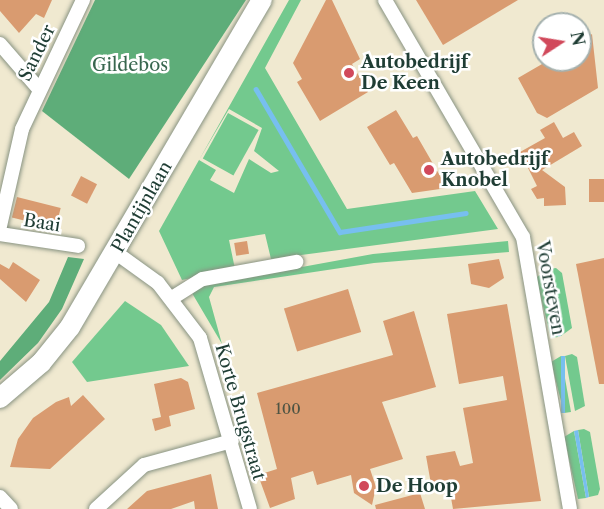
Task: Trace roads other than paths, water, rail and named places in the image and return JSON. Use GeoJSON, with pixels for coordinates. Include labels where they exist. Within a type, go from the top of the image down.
{"type":"FeatureCollection","features":[{"type":"Feature","properties":{"kind":"main road","name":"Plantijnlaan"},"geometry":{"type":"LineString","coordinates":[[0,398],[51,352],[115,252],[262,0]]}},
{"type":"Feature","properties":{"kind":"street","name":"Sander"},"geometry":{"type":"LineString","coordinates":[[0,226],[22,129],[39,88],[83,0]]}},
{"type":"Feature","properties":{"kind":"street","name":"Voorsteven"},"geometry":{"type":"LineString","coordinates":[[386,0],[523,237],[570,509]]}},
{"type":"Feature","properties":{"kind":"street"},"geometry":{"type":"LineString","coordinates":[[0,44],[39,88]]}},
{"type":"Feature","properties":{"kind":"street","name":"Baai"},"geometry":{"type":"LineString","coordinates":[[0,234],[78,246]]}},
{"type":"Feature","properties":{"kind":"street","name":"Korte Brugstraat"},"geometry":{"type":"LineString","coordinates":[[115,252],[150,275],[172,298],[210,362],[250,509]]}},
{"type":"Feature","properties":{"kind":"street"},"geometry":{"type":"LineString","coordinates":[[172,298],[203,279],[296,262]]}},
{"type":"Feature","properties":{"kind":"street"},"geometry":{"type":"LineString","coordinates":[[96,509],[144,465],[232,441]]}},
{"type":"Feature","properties":{"kind":"street"},"geometry":{"type":"LineString","coordinates":[[0,497],[11,509]]}},
{"type":"Feature","properties":{"kind":"water"},"geometry":{"type":"Polygon","coordinates":[[[549,269],[561,336],[558,336],[546,270],[549,269]]]}},
{"type":"Feature","properties":{"kind":"water"},"geometry":{"type":"Polygon","coordinates":[[[561,356],[565,356],[565,413],[561,413],[561,356]]]}},
{"type":"Feature","properties":{"kind":"water"},"geometry":{"type":"Polygon","coordinates":[[[578,430],[589,497],[586,498],[574,431],[578,430]]]}},
{"type":"Feature","properties":{"kind":"waterway"},"geometry":{"type":"LineString","coordinates":[[256,89],[340,232],[466,213]]}},
{"type":"Feature","properties":{"kind":"place","name":"Autobedrijf De Keen"},"geometry":{"type":"Point","coordinates":[349,73]}},
{"type":"Feature","properties":{"kind":"place","name":"Autobedrijf Knobel"},"geometry":{"type":"Point","coordinates":[429,170]}},
{"type":"Feature","properties":{"kind":"place","name":"De Hoop"},"geometry":{"type":"Point","coordinates":[364,486]}},
{"type":"Feature","properties":{"kind":"park label","name":"Gildebos"},"geometry":{"type":"Point","coordinates":[130,65]}}]}
